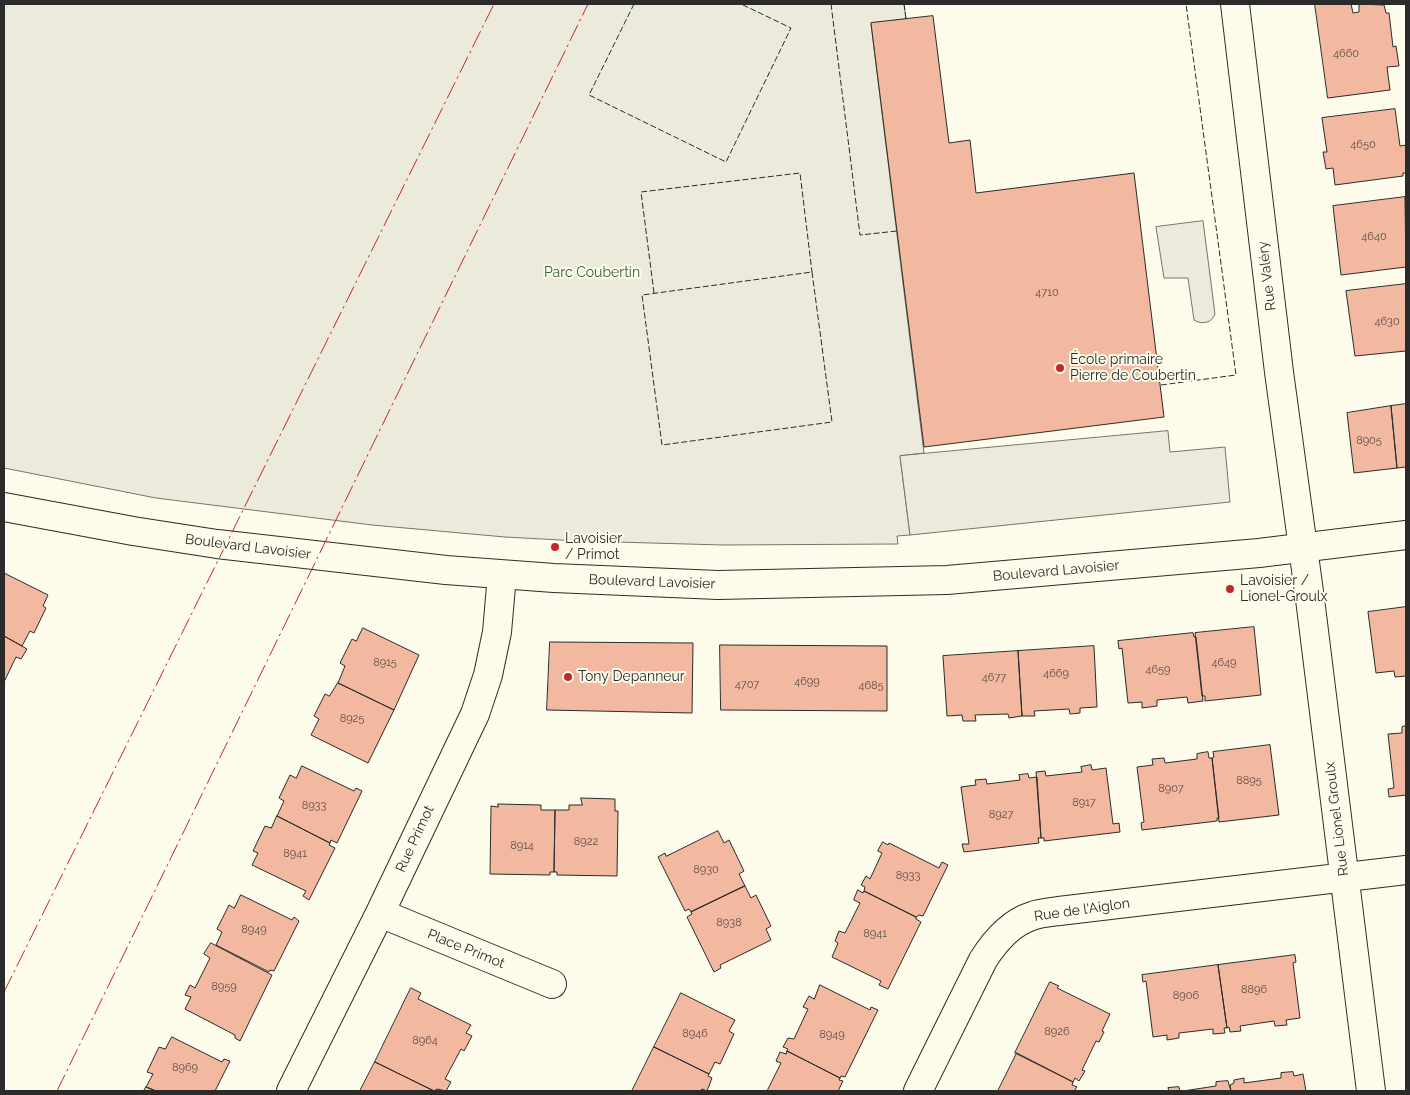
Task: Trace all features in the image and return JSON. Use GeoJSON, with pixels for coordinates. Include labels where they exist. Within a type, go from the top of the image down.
{"type":"FeatureCollection","features":[{"type":"Feature","properties":{"kind":"street","name":"Rue Valéry"},"geometry":{"type":"LineString","coordinates":[[1235,4],[1279,372],[1303,548]]}},
{"type":"Feature","properties":{"kind":"street","name":"Boulevard Lavoisier"},"geometry":{"type":"LineString","coordinates":[[4,507],[133,531],[217,544],[446,570],[502,575],[718,585],[927,581],[1303,548],[1406,535]]}},
{"type":"Feature","properties":{"kind":"street","name":"Rue Lionel Groulx"},"geometry":{"type":"LineString","coordinates":[[1303,548],[1371,1091]]}},
{"type":"Feature","properties":{"kind":"street","name":"Rue Primot"},"geometry":{"type":"LineString","coordinates":[[291,1091],[380,913],[475,714],[488,675],[497,632],[502,575]]}},
{"type":"Feature","properties":{"kind":"street","name":"Rue de l'Aiglon"},"geometry":{"type":"LineString","coordinates":[[918,1091],[983,960],[995,942],[1012,926],[1032,916],[1060,910],[1406,870]]}},
{"type":"Feature","properties":{"kind":"street","name":"Place Primot"},"geometry":{"type":"LineString","coordinates":[[380,913],[552,984]]}},
{"type":"Feature","properties":{"kind":"green space","name":"Parc Coubertin"},"geometry":{"type":"Polygon","coordinates":[[[4,4],[904,4],[906,19],[871,24],[924,453],[900,456],[910,535],[897,536],[898,544],[723,545],[505,537],[372,525],[156,498],[4,468],[4,4]]]}},
{"type":"Feature","properties":{"kind":"green space"},"geometry":{"type":"Polygon","coordinates":[[[1203,221],[1215,314],[1212,319],[1203,323],[1194,320],[1188,278],[1164,278],[1156,227],[1203,221]]]}},
{"type":"Feature","properties":{"kind":"shaded area"},"geometry":{"type":"Polygon","coordinates":[[[1168,431],[1170,452],[1225,447],[1230,502],[910,535],[900,456],[1168,431]]]}},
{"type":"Feature","properties":{"kind":"building"},"geometry":{"type":"Polygon","coordinates":[[[1315,4],[1351,4],[1353,13],[1359,12],[1359,4],[1384,5],[1386,13],[1389,13],[1393,47],[1396,46],[1399,66],[1387,67],[1390,90],[1328,98],[1315,4]]]}},
{"type":"Feature","properties":{"kind":"building"},"geometry":{"type":"Polygon","coordinates":[[[933,16],[949,143],[970,140],[976,193],[1134,173],[1164,417],[924,447],[871,23],[933,16]]]}},
{"type":"Feature","properties":{"kind":"building"},"geometry":{"type":"Polygon","coordinates":[[[1395,109],[1400,146],[1406,145],[1406,173],[1403,173],[1403,176],[1335,185],[1333,168],[1326,169],[1323,152],[1327,152],[1322,118],[1395,109]]]}},
{"type":"Feature","properties":{"kind":"building"},"geometry":{"type":"Polygon","coordinates":[[[1405,197],[1406,267],[1341,275],[1333,206],[1405,197]]]}},
{"type":"Feature","properties":{"kind":"building"},"geometry":{"type":"Polygon","coordinates":[[[1406,284],[1406,351],[1355,356],[1346,291],[1406,284]]]}},
{"type":"Feature","properties":{"kind":"building"},"geometry":{"type":"Polygon","coordinates":[[[1406,404],[1406,467],[1397,468],[1391,406],[1406,404]]]}},
{"type":"Feature","properties":{"kind":"building"},"geometry":{"type":"Polygon","coordinates":[[[1391,406],[1397,468],[1354,473],[1347,413],[1391,406]]]}},
{"type":"Feature","properties":{"kind":"building"},"geometry":{"type":"Polygon","coordinates":[[[4,573],[48,595],[43,606],[46,608],[34,633],[30,631],[22,646],[4,636],[4,573]]]}},
{"type":"Feature","properties":{"kind":"building"},"geometry":{"type":"Polygon","coordinates":[[[1406,607],[1406,676],[1395,677],[1394,671],[1376,673],[1368,612],[1406,607]]]}},
{"type":"Feature","properties":{"kind":"building"},"geometry":{"type":"Polygon","coordinates":[[[1254,627],[1261,695],[1205,701],[1205,696],[1202,696],[1195,633],[1254,627]]]}},
{"type":"Feature","properties":{"kind":"building"},"geometry":{"type":"Polygon","coordinates":[[[363,628],[419,655],[394,710],[338,683],[345,666],[340,663],[352,639],[356,641],[363,628]]]}},
{"type":"Feature","properties":{"kind":"building"},"geometry":{"type":"Polygon","coordinates":[[[1193,633],[1194,637],[1196,637],[1203,701],[1188,703],[1187,697],[1157,700],[1157,706],[1142,708],[1142,702],[1128,703],[1122,648],[1119,649],[1118,641],[1193,633]]]}},
{"type":"Feature","properties":{"kind":"building"},"geometry":{"type":"Polygon","coordinates":[[[4,636],[27,649],[21,659],[16,657],[4,682],[4,636]]]}},
{"type":"Feature","properties":{"kind":"building"},"geometry":{"type":"Polygon","coordinates":[[[550,642],[693,643],[692,713],[547,710],[550,642]]]}},
{"type":"Feature","properties":{"kind":"building"},"geometry":{"type":"Polygon","coordinates":[[[720,645],[887,646],[887,711],[721,710],[720,645]]]}},
{"type":"Feature","properties":{"kind":"building"},"geometry":{"type":"Polygon","coordinates":[[[1094,646],[1097,707],[1080,708],[1080,713],[1070,714],[1069,709],[1034,711],[1035,716],[1022,716],[1018,651],[1094,646]]]}},
{"type":"Feature","properties":{"kind":"building"},"geometry":{"type":"Polygon","coordinates":[[[1018,651],[1022,716],[1009,718],[1008,714],[975,715],[976,721],[963,721],[962,715],[947,716],[943,656],[1018,651]]]}},
{"type":"Feature","properties":{"kind":"building"},"geometry":{"type":"Polygon","coordinates":[[[338,683],[394,710],[368,763],[311,735],[319,719],[314,716],[325,694],[329,696],[338,683]]]}},
{"type":"Feature","properties":{"kind":"building"},"geometry":{"type":"Polygon","coordinates":[[[1406,726],[1406,795],[1389,797],[1388,789],[1394,788],[1388,734],[1402,733],[1402,727],[1406,726]]]}},
{"type":"Feature","properties":{"kind":"building"},"geometry":{"type":"Polygon","coordinates":[[[1270,745],[1279,815],[1219,822],[1212,758],[1214,757],[1213,752],[1270,745]]]}},
{"type":"Feature","properties":{"kind":"building"},"geometry":{"type":"Polygon","coordinates":[[[1208,752],[1209,758],[1212,758],[1219,818],[1217,818],[1217,821],[1142,830],[1141,823],[1144,822],[1137,767],[1153,765],[1152,759],[1164,758],[1165,763],[1197,759],[1197,754],[1208,752]]]}},
{"type":"Feature","properties":{"kind":"building"},"geometry":{"type":"Polygon","coordinates":[[[1091,765],[1092,770],[1106,768],[1113,824],[1119,823],[1120,832],[1044,841],[1044,838],[1041,838],[1036,772],[1045,771],[1046,776],[1082,772],[1081,767],[1091,765]]]}},
{"type":"Feature","properties":{"kind":"building"},"geometry":{"type":"Polygon","coordinates":[[[302,766],[354,791],[356,788],[362,791],[337,843],[331,840],[330,843],[277,816],[284,801],[279,798],[290,775],[296,778],[302,766]]]}},
{"type":"Feature","properties":{"kind":"building"},"geometry":{"type":"Polygon","coordinates":[[[1028,774],[1029,778],[1037,777],[1041,838],[1038,838],[1039,843],[964,852],[962,844],[969,844],[961,787],[976,785],[975,780],[986,779],[987,784],[1020,780],[1019,775],[1028,774]]]}},
{"type":"Feature","properties":{"kind":"building"},"geometry":{"type":"Polygon","coordinates":[[[581,798],[615,799],[615,811],[618,811],[617,876],[557,875],[557,872],[554,872],[555,810],[569,810],[569,805],[582,805],[581,798]]]}},
{"type":"Feature","properties":{"kind":"building"},"geometry":{"type":"Polygon","coordinates":[[[498,804],[541,805],[541,810],[555,810],[554,872],[550,872],[550,875],[490,874],[491,806],[498,807],[498,804]]]}},
{"type":"Feature","properties":{"kind":"building"},"geometry":{"type":"Polygon","coordinates":[[[277,816],[330,843],[329,845],[335,848],[309,900],[303,896],[306,891],[252,865],[258,853],[253,851],[265,826],[271,828],[277,816]]]}},
{"type":"Feature","properties":{"kind":"building"},"geometry":{"type":"Polygon","coordinates":[[[718,831],[724,843],[729,840],[744,871],[739,874],[745,886],[691,912],[689,909],[685,911],[658,857],[665,853],[666,856],[718,831]]]}},
{"type":"Feature","properties":{"kind":"building"},"geometry":{"type":"Polygon","coordinates":[[[883,842],[888,845],[889,843],[939,868],[942,862],[948,865],[923,916],[919,915],[916,917],[864,891],[865,887],[861,885],[866,876],[870,879],[882,853],[878,851],[883,842]]]}},
{"type":"Feature","properties":{"kind":"building"},"geometry":{"type":"Polygon","coordinates":[[[745,886],[751,898],[756,895],[771,926],[766,929],[771,940],[720,965],[721,968],[714,972],[687,917],[692,914],[691,912],[745,886]]]}},
{"type":"Feature","properties":{"kind":"building"},"geometry":{"type":"Polygon","coordinates":[[[858,890],[863,893],[864,891],[916,917],[921,922],[888,989],[879,985],[881,981],[832,957],[838,943],[835,941],[839,931],[845,933],[860,903],[854,900],[858,890]]]}},
{"type":"Feature","properties":{"kind":"building"},"geometry":{"type":"Polygon","coordinates":[[[241,895],[292,920],[294,917],[299,921],[274,971],[270,970],[269,972],[216,945],[222,932],[217,929],[229,905],[234,908],[241,895]]]}},
{"type":"Feature","properties":{"kind":"building"},"geometry":{"type":"Polygon","coordinates":[[[211,943],[272,975],[240,1041],[235,1038],[235,1035],[185,1009],[191,997],[185,995],[190,985],[195,988],[210,958],[204,954],[211,943]]]}},
{"type":"Feature","properties":{"kind":"building"},"geometry":{"type":"Polygon","coordinates":[[[1295,955],[1296,962],[1293,963],[1300,1018],[1286,1020],[1287,1025],[1275,1026],[1274,1021],[1240,1026],[1241,1031],[1230,1032],[1229,1027],[1227,1028],[1218,965],[1295,955]]]}},
{"type":"Feature","properties":{"kind":"building"},"geometry":{"type":"Polygon","coordinates":[[[1218,965],[1227,1028],[1224,1028],[1225,1033],[1213,1034],[1213,1029],[1179,1033],[1179,1038],[1167,1040],[1167,1035],[1153,1037],[1146,981],[1143,982],[1142,975],[1218,965]]]}},
{"type":"Feature","properties":{"kind":"building"},"geometry":{"type":"Polygon","coordinates":[[[1050,982],[1059,986],[1057,988],[1110,1014],[1102,1031],[1104,1032],[1099,1042],[1096,1041],[1082,1070],[1085,1071],[1079,1081],[1075,1078],[1073,1082],[1015,1053],[1050,982]]]}},
{"type":"Feature","properties":{"kind":"building"},"geometry":{"type":"Polygon","coordinates":[[[820,985],[870,1010],[871,1007],[878,1010],[845,1077],[841,1076],[840,1078],[787,1051],[788,1049],[783,1047],[788,1038],[794,1039],[808,1009],[803,1007],[809,996],[814,999],[820,985]]]}},
{"type":"Feature","properties":{"kind":"building"},"geometry":{"type":"Polygon","coordinates":[[[411,988],[421,993],[418,999],[471,1025],[466,1033],[472,1036],[464,1051],[461,1049],[445,1079],[451,1082],[446,1091],[437,1089],[434,1091],[375,1062],[411,988]]]}},
{"type":"Feature","properties":{"kind":"building"},"geometry":{"type":"Polygon","coordinates":[[[681,993],[735,1020],[729,1031],[734,1034],[720,1064],[715,1062],[709,1074],[654,1047],[681,993]]]}},
{"type":"Feature","properties":{"kind":"building"},"geometry":{"type":"Polygon","coordinates":[[[172,1037],[222,1062],[224,1059],[230,1061],[215,1091],[156,1091],[146,1087],[153,1074],[147,1072],[159,1047],[165,1049],[172,1037]]]}},
{"type":"Feature","properties":{"kind":"building"},"geometry":{"type":"Polygon","coordinates":[[[654,1047],[709,1074],[708,1076],[712,1078],[707,1091],[702,1089],[700,1091],[632,1091],[654,1047]]]}},
{"type":"Feature","properties":{"kind":"building"},"geometry":{"type":"Polygon","coordinates":[[[787,1051],[840,1078],[839,1080],[843,1081],[838,1091],[767,1091],[781,1063],[776,1061],[780,1052],[786,1054],[787,1051]]]}},
{"type":"Feature","properties":{"kind":"building"},"geometry":{"type":"Polygon","coordinates":[[[1017,1053],[1073,1082],[1072,1085],[1077,1087],[1074,1091],[998,1091],[1017,1053]]]}},
{"type":"Feature","properties":{"kind":"building"},"geometry":{"type":"Polygon","coordinates":[[[375,1062],[434,1091],[360,1091],[375,1062]]]}},
{"type":"Feature","properties":{"kind":"building"},"geometry":{"type":"Polygon","coordinates":[[[1293,1072],[1294,1076],[1303,1074],[1306,1091],[1231,1091],[1230,1085],[1234,1083],[1234,1080],[1244,1078],[1244,1083],[1281,1078],[1281,1073],[1293,1072]]]}},
{"type":"Feature","properties":{"kind":"building"},"geometry":{"type":"Polygon","coordinates":[[[1228,1081],[1231,1091],[1183,1091],[1216,1086],[1216,1082],[1228,1081]]]}},
{"type":"Feature","properties":{"kind":"building"},"geometry":{"type":"Polygon","coordinates":[[[146,1087],[156,1091],[144,1091],[146,1087]]]}},
{"type":"Feature","properties":{"kind":"building"},"geometry":{"type":"Polygon","coordinates":[[[1179,1087],[1180,1091],[1169,1091],[1168,1088],[1179,1087]]]}},
{"type":"Feature","properties":{"kind":"fence"},"geometry":{"type":"LineString","coordinates":[[634,4],[589,95],[726,162],[791,28],[741,4]]}},
{"type":"Feature","properties":{"kind":"fence"},"geometry":{"type":"LineString","coordinates":[[831,4],[860,235],[897,231]]}},
{"type":"Feature","properties":{"kind":"fence"},"geometry":{"type":"LineString","coordinates":[[904,4],[906,19]]}},
{"type":"Feature","properties":{"kind":"fence"},"geometry":{"type":"LineString","coordinates":[[1161,385],[1236,375],[1186,4]]}},
{"type":"Feature","properties":{"kind":"fence"},"geometry":{"type":"LineString","coordinates":[[654,293],[641,192],[800,173],[812,272]]}},
{"type":"Feature","properties":{"kind":"fence"},"geometry":{"type":"LineString","coordinates":[[812,272],[832,422],[662,445],[642,295],[812,272]]}},
{"type":"Feature","properties":{"kind":"power"},"geometry":{"type":"LineString","coordinates":[[4,992],[494,4]]}},
{"type":"Feature","properties":{"kind":"power"},"geometry":{"type":"LineString","coordinates":[[57,1091],[588,4]]}},
{"type":"Feature","properties":{"kind":"place","name":"École primaire Pierre de Coubertin"},"geometry":{"type":"Point","coordinates":[1060,368]}},
{"type":"Feature","properties":{"kind":"place","name":"Lavoisier / Primot"},"geometry":{"type":"Point","coordinates":[555,547]}},
{"type":"Feature","properties":{"kind":"place","name":"Lavoisier / Lionel-Groulx"},"geometry":{"type":"Point","coordinates":[1230,589]}},
{"type":"Feature","properties":{"kind":"place","name":"Tony Depanneur"},"geometry":{"type":"Point","coordinates":[568,677]}}]}
